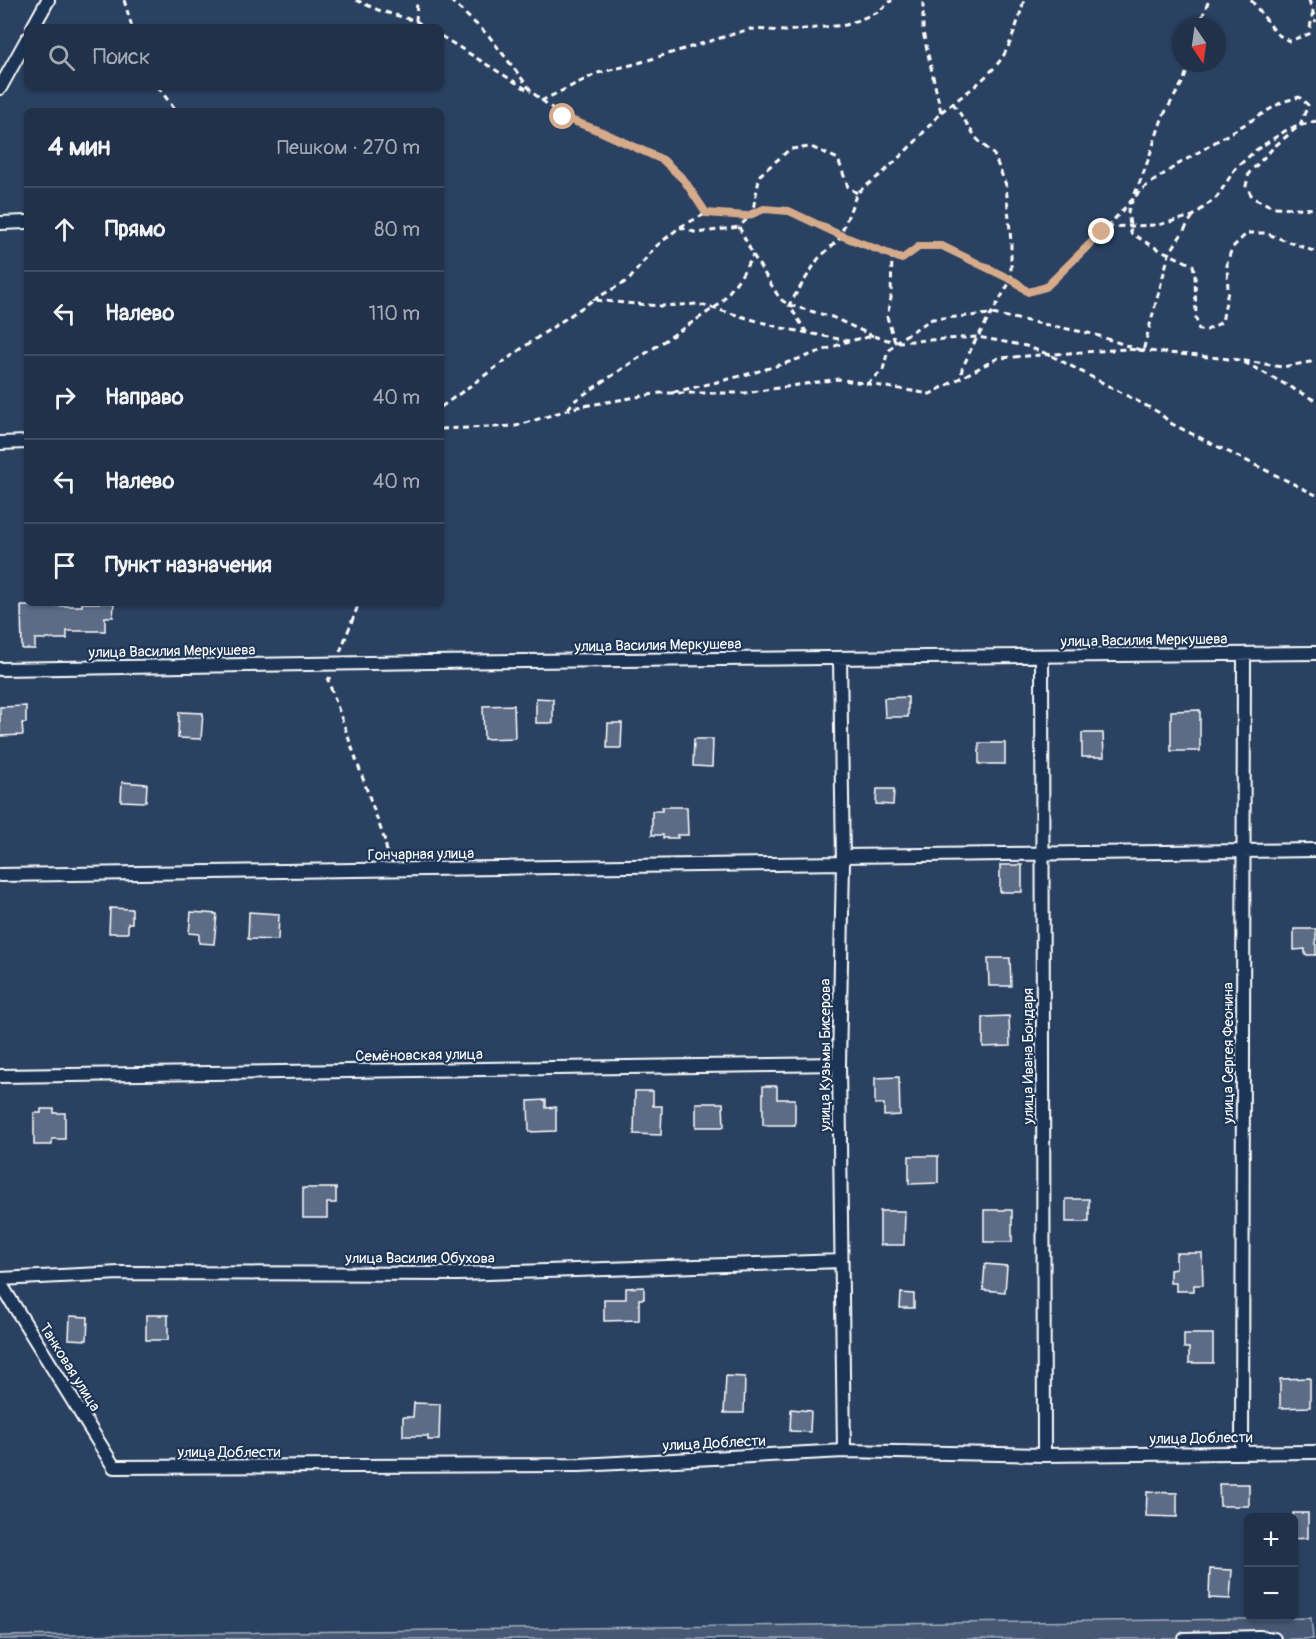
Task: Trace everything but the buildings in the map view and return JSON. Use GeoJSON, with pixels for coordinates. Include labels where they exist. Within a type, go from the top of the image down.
{"type":"FeatureCollection","features":[{"type":"Feature","properties":{"kind":"street"},"geometry":{"type":"LineString","coordinates":[[35,24],[48,0]]}},
{"type":"Feature","properties":{"kind":"street"},"geometry":{"type":"LineString","coordinates":[[0,88],[24,44]]}},
{"type":"Feature","properties":{"kind":"street"},"geometry":{"type":"LineString","coordinates":[[0,223],[24,222]]}},
{"type":"Feature","properties":{"kind":"street"},"geometry":{"type":"LineString","coordinates":[[0,443],[24,442]]}},
{"type":"Feature","properties":{"kind":"street","name":"улица Василия Меркушева"},"geometry":{"type":"LineString","coordinates":[[0,669],[1316,653]]}},
{"type":"Feature","properties":{"kind":"street","name":"улица Сергея Феонина"},"geometry":{"type":"LineString","coordinates":[[1242,1452],[1244,654]]}},
{"type":"Feature","properties":{"kind":"street","name":"улица Ивана Бондаря"},"geometry":{"type":"LineString","coordinates":[[1042,656],[1044,1455]]}},
{"type":"Feature","properties":{"kind":"street","name":"улица Кузьмы Бисерова"},"geometry":{"type":"LineString","coordinates":[[840,658],[843,859],[839,1064],[844,1451]]}},
{"type":"Feature","properties":{"kind":"street","name":"Гончарная улица"},"geometry":{"type":"LineString","coordinates":[[0,875],[390,869],[1042,853],[1316,850]]}},
{"type":"Feature","properties":{"kind":"street","name":"Семёновская улица"},"geometry":{"type":"LineString","coordinates":[[0,1076],[839,1064]]}},
{"type":"Feature","properties":{"kind":"street","name":"улица Василия Обухова"},"geometry":{"type":"LineString","coordinates":[[1,1287],[120,1273],[459,1274],[841,1261]]}},
{"type":"Feature","properties":{"kind":"street","name":"Танковая улица"},"geometry":{"type":"LineString","coordinates":[[1,1287],[114,1467]]}},
{"type":"Feature","properties":{"kind":"street","name":"улица Доблести"},"geometry":{"type":"LineString","coordinates":[[114,1467],[580,1466],[844,1451],[1044,1455],[1316,1452]]}},
{"type":"Feature","properties":{"kind":"street"},"geometry":{"type":"LineString","coordinates":[[1185,1639],[1258,1637],[1274,1639]]}},
{"type":"Feature","properties":{"kind":"path"},"geometry":{"type":"LineString","coordinates":[[124,0],[131,24]]}},
{"type":"Feature","properties":{"kind":"path"},"geometry":{"type":"LineString","coordinates":[[356,0],[421,24]]}},
{"type":"Feature","properties":{"kind":"path"},"geometry":{"type":"LineString","coordinates":[[416,21],[417,0]]}},
{"type":"Feature","properties":{"kind":"path"},"geometry":{"type":"LineString","coordinates":[[450,0],[489,36],[541,101],[563,117],[663,160],[684,180],[706,213]]}},
{"type":"Feature","properties":{"kind":"path"},"geometry":{"type":"LineString","coordinates":[[541,101],[598,73],[750,29],[785,31],[846,24],[878,12],[892,0]]}},
{"type":"Feature","properties":{"kind":"path"},"geometry":{"type":"LineString","coordinates":[[923,0],[923,32],[941,112]]}},
{"type":"Feature","properties":{"kind":"path"},"geometry":{"type":"LineString","coordinates":[[789,304],[818,259],[839,239],[856,194],[884,172],[916,141],[941,112],[971,89],[1000,61],[1018,23],[1024,0]]}},
{"type":"Feature","properties":{"kind":"path"},"geometry":{"type":"LineString","coordinates":[[1202,18],[1209,0]]}},
{"type":"Feature","properties":{"kind":"path"},"geometry":{"type":"LineString","coordinates":[[1251,0],[1277,34],[1288,41],[1309,34],[1312,11]]}},
{"type":"Feature","properties":{"kind":"path"},"geometry":{"type":"LineString","coordinates":[[1309,0],[1316,22]]}},
{"type":"Feature","properties":{"kind":"path"},"geometry":{"type":"LineString","coordinates":[[444,38],[533,93]]}},
{"type":"Feature","properties":{"kind":"path"},"geometry":{"type":"LineString","coordinates":[[1186,72],[1184,80],[1163,116],[1128,211],[1131,233],[1193,266],[1196,318],[1199,330],[1207,330],[1222,322],[1228,291],[1227,263],[1233,248],[1247,233],[1265,233],[1316,252]]}},
{"type":"Feature","properties":{"kind":"path"},"geometry":{"type":"LineString","coordinates":[[160,90],[174,108]]}},
{"type":"Feature","properties":{"kind":"path"},"geometry":{"type":"LineString","coordinates":[[444,405],[593,300],[630,280],[654,248],[680,227],[706,213],[747,216],[764,209],[789,211],[840,235],[902,259],[920,246],[942,246],[1011,280],[1028,292],[1046,287],[1142,189],[1177,165],[1282,102],[1299,98],[1308,105],[1300,125],[1275,146],[1249,173],[1246,186],[1253,198],[1273,207],[1316,209]]}},
{"type":"Feature","properties":{"kind":"path"},"geometry":{"type":"LineString","coordinates":[[952,103],[976,139],[994,155],[1006,185],[1011,242],[1011,280],[978,337],[962,369],[961,378]]}},
{"type":"Feature","properties":{"kind":"path"},"geometry":{"type":"LineString","coordinates":[[1143,351],[1169,254],[1192,216],[1217,197],[1235,169],[1256,150],[1288,129],[1316,121]]}},
{"type":"Feature","properties":{"kind":"path"},"geometry":{"type":"LineString","coordinates":[[680,227],[697,233],[739,226],[752,214],[760,175],[790,149],[811,147],[838,159],[848,187],[856,194]]}},
{"type":"Feature","properties":{"kind":"path"},"geometry":{"type":"LineString","coordinates":[[1107,227],[1158,225],[1192,216]]}},
{"type":"Feature","properties":{"kind":"path"},"geometry":{"type":"LineString","coordinates":[[739,226],[753,255],[780,299],[789,304],[832,317],[873,336],[895,342],[978,337],[1026,346],[1050,355],[1158,412],[1172,424],[1316,495]]}},
{"type":"Feature","properties":{"kind":"path"},"geometry":{"type":"LineString","coordinates":[[567,411],[574,401],[720,304],[753,255]]}},
{"type":"Feature","properties":{"kind":"path"},"geometry":{"type":"LineString","coordinates":[[892,255],[891,298],[886,317],[895,342]]}},
{"type":"Feature","properties":{"kind":"path"},"geometry":{"type":"LineString","coordinates":[[593,300],[659,306],[698,304],[782,328],[849,341]]}},
{"type":"Feature","properties":{"kind":"path"},"geometry":{"type":"LineString","coordinates":[[789,304],[807,333]]}},
{"type":"Feature","properties":{"kind":"path"},"geometry":{"type":"LineString","coordinates":[[867,384],[883,370],[886,354],[895,342],[932,319],[992,314],[1094,334],[1143,351]]}},
{"type":"Feature","properties":{"kind":"path"},"geometry":{"type":"LineString","coordinates":[[444,429],[516,426],[578,407],[734,379],[771,369],[849,341],[873,336]]}},
{"type":"Feature","properties":{"kind":"path"},"geometry":{"type":"LineString","coordinates":[[665,393],[745,393],[838,380],[930,394],[998,358],[1127,349],[1240,360],[1282,367],[1316,361]]}},
{"type":"Feature","properties":{"kind":"path"},"geometry":{"type":"LineString","coordinates":[[1240,360],[1316,401]]}},
{"type":"Feature","properties":{"kind":"path"},"geometry":{"type":"LineString","coordinates":[[358,606],[328,681],[385,841],[390,869]]}},
{"type":"Feature","properties":{"kind":"shaded area"},"geometry":{"type":"Polygon","coordinates":[[[1298,1618],[1311,1618],[1313,1639],[0,1639],[0,1636],[1244,1619],[1244,1621],[1298,1621],[1298,1618]]]}},
{"type":"Feature","properties":{"kind":"route"},"geometry":{"type":"LineString","coordinates":[[563,117],[663,160],[684,180],[706,213],[747,216],[764,209],[789,211],[840,235],[902,259],[920,246],[942,246],[1016,282],[1028,292],[1046,287],[1102,232]]}}]}
